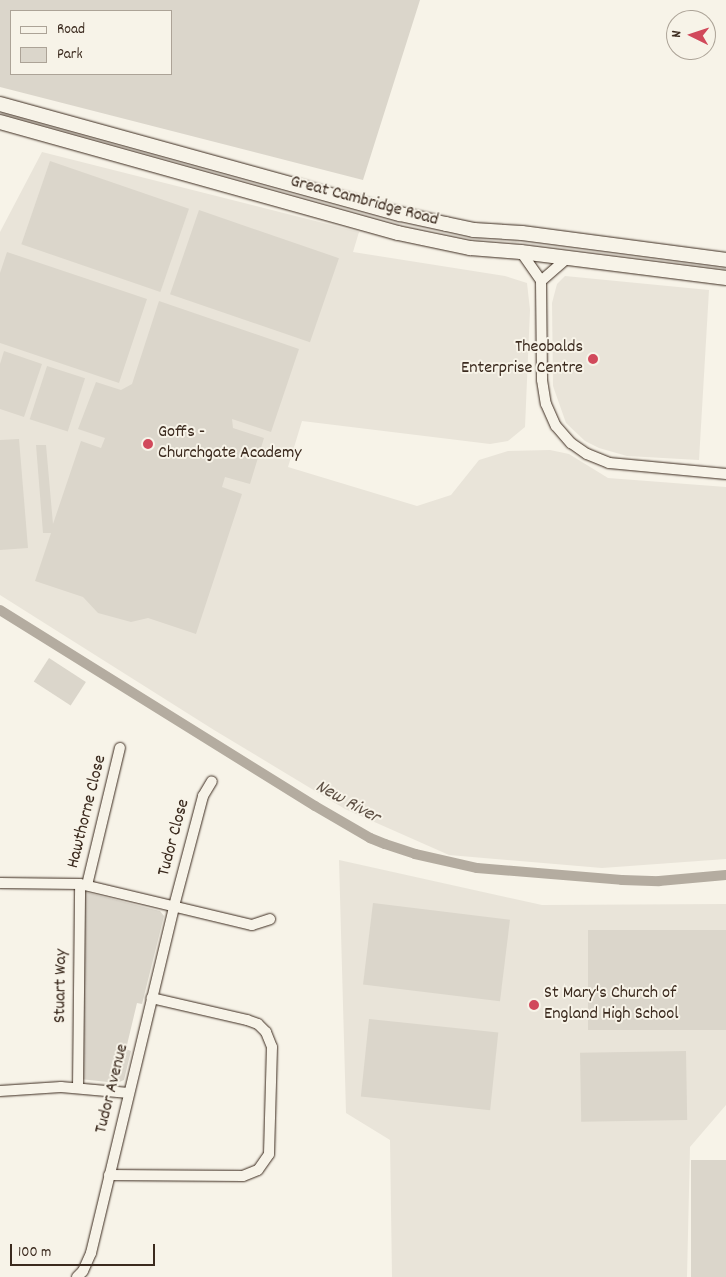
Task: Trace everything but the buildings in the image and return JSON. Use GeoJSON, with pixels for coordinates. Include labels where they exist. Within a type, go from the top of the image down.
{"type":"FeatureCollection","features":[{"type":"Feature","properties":{"kind":"highway","name":"Great Cambridge Road"},"geometry":{"type":"LineString","coordinates":[[0,104],[400,214],[446,224],[474,230],[522,233],[726,260]]}},
{"type":"Feature","properties":{"kind":"highway","name":"Great Cambridge Road"},"geometry":{"type":"LineString","coordinates":[[0,122],[398,233],[470,248],[521,252],[726,278]]}},
{"type":"Feature","properties":{"kind":"street"},"geometry":{"type":"LineString","coordinates":[[521,252],[541,281],[542,380],[546,404],[553,418],[571,443],[588,454],[610,462],[726,474]]}},
{"type":"Feature","properties":{"kind":"street"},"geometry":{"type":"LineString","coordinates":[[541,281],[567,258]]}},
{"type":"Feature","properties":{"kind":"street","name":"Hawthorne Close"},"geometry":{"type":"LineString","coordinates":[[83,884],[120,748]]}},
{"type":"Feature","properties":{"kind":"street","name":"Tudor Close"},"geometry":{"type":"LineString","coordinates":[[174,906],[203,796],[212,781]]}},
{"type":"Feature","properties":{"kind":"street"},"geometry":{"type":"LineString","coordinates":[[0,883],[83,884],[252,925],[270,919]]}},
{"type":"Feature","properties":{"kind":"street","name":"Stuart Way"},"geometry":{"type":"LineString","coordinates":[[78,1088],[83,884]]}},
{"type":"Feature","properties":{"kind":"street","name":"Tudor Avenue"},"geometry":{"type":"LineString","coordinates":[[80,1274],[91,1253],[174,906]]}},
{"type":"Feature","properties":{"kind":"street"},"geometry":{"type":"LineString","coordinates":[[109,1175],[243,1176],[258,1170],[269,1154],[272,1047],[266,1032],[258,1024],[247,1020],[152,998]]}},
{"type":"Feature","properties":{"kind":"street"},"geometry":{"type":"LineString","coordinates":[[0,1092],[48,1087],[129,1093]]}},
{"type":"Feature","properties":{"kind":"street"},"geometry":{"type":"LineString","coordinates":[[80,1274],[93,1277]]}},
{"type":"Feature","properties":{"kind":"shaded area"},"geometry":{"type":"Polygon","coordinates":[[[42,152],[359,232],[353,252],[505,276],[527,283],[530,310],[525,427],[508,441],[490,444],[302,421],[288,467],[417,506],[451,495],[479,460],[508,451],[550,450],[569,454],[608,478],[726,487],[726,859],[602,868],[449,855],[345,809],[214,730],[0,595],[0,232],[42,152]]]}},
{"type":"Feature","properties":{"kind":"shaded area","name":"Theobalds Enterprise Centre"},"geometry":{"type":"Polygon","coordinates":[[[565,276],[709,290],[699,460],[627,456],[599,448],[585,441],[566,423],[553,386],[552,303],[557,284],[565,276]]]}},
{"type":"Feature","properties":{"kind":"shaded area","name":"St Mary's Church of England High School"},"geometry":{"type":"Polygon","coordinates":[[[339,860],[542,905],[726,904],[726,1105],[690,1147],[687,1277],[392,1277],[390,1140],[346,1113],[339,860]]]}},
{"type":"Feature","properties":{"kind":"green space"},"geometry":{"type":"Polygon","coordinates":[[[0,0],[420,0],[363,180],[0,87],[0,0]]]}},
{"type":"Feature","properties":{"kind":"green space"},"geometry":{"type":"Polygon","coordinates":[[[50,161],[189,209],[160,292],[21,244],[50,161]]]}},
{"type":"Feature","properties":{"kind":"green space"},"geometry":{"type":"Polygon","coordinates":[[[199,210],[339,258],[310,342],[170,294],[199,210]]]}},
{"type":"Feature","properties":{"kind":"green space"},"geometry":{"type":"Polygon","coordinates":[[[7,252],[147,299],[119,383],[0,343],[0,273],[7,252]]]}},
{"type":"Feature","properties":{"kind":"green space"},"geometry":{"type":"Polygon","coordinates":[[[159,301],[299,349],[271,432],[232,419],[233,428],[264,438],[250,484],[225,477],[222,487],[242,494],[196,634],[148,618],[131,622],[98,613],[83,597],[35,581],[51,533],[43,533],[36,445],[46,445],[53,524],[81,441],[101,448],[105,438],[78,429],[96,382],[121,390],[132,384],[159,301]]]}},
{"type":"Feature","properties":{"kind":"green space"},"geometry":{"type":"Polygon","coordinates":[[[4,351],[42,364],[24,417],[0,409],[0,364],[4,351]]]}},
{"type":"Feature","properties":{"kind":"green space"},"geometry":{"type":"Polygon","coordinates":[[[47,366],[85,378],[68,432],[30,419],[47,366]]]}},
{"type":"Feature","properties":{"kind":"green space"},"geometry":{"type":"Polygon","coordinates":[[[19,439],[28,548],[0,550],[0,440],[19,439]]]}},
{"type":"Feature","properties":{"kind":"green space"},"geometry":{"type":"Polygon","coordinates":[[[49,658],[86,682],[71,705],[34,681],[49,658]]]}},
{"type":"Feature","properties":{"kind":"green space"},"geometry":{"type":"Polygon","coordinates":[[[81,891],[160,911],[164,916],[142,1004],[137,1003],[126,1049],[131,1051],[124,1080],[117,1083],[80,1079],[81,891]]]}},
{"type":"Feature","properties":{"kind":"green space"},"geometry":{"type":"Polygon","coordinates":[[[373,903],[510,920],[500,1001],[363,984],[373,903]]]}},
{"type":"Feature","properties":{"kind":"green space"},"geometry":{"type":"Polygon","coordinates":[[[588,930],[726,930],[726,1030],[588,1030],[588,930]]]}},
{"type":"Feature","properties":{"kind":"green space"},"geometry":{"type":"Polygon","coordinates":[[[369,1019],[498,1033],[490,1110],[361,1097],[369,1019]]]}},
{"type":"Feature","properties":{"kind":"green space"},"geometry":{"type":"Polygon","coordinates":[[[686,1051],[687,1120],[581,1122],[580,1053],[686,1051]]]}},
{"type":"Feature","properties":{"kind":"green space"},"geometry":{"type":"Polygon","coordinates":[[[691,1160],[726,1160],[726,1277],[691,1277],[691,1160]]]}},
{"type":"Feature","properties":{"kind":"waterway","name":"New River"},"geometry":{"type":"LineString","coordinates":[[0,610],[315,806],[370,838],[385,844],[415,854],[477,868],[622,880],[659,881],[726,875]]}},
{"type":"Feature","properties":{"kind":"place","name":"Theobalds Enterprise Centre"},"geometry":{"type":"Point","coordinates":[593,359]}},
{"type":"Feature","properties":{"kind":"place","name":"Goffs - Churchgate Academy"},"geometry":{"type":"Point","coordinates":[148,444]}},
{"type":"Feature","properties":{"kind":"place","name":"St Mary's Church of England High School"},"geometry":{"type":"Point","coordinates":[534,1005]}}]}
